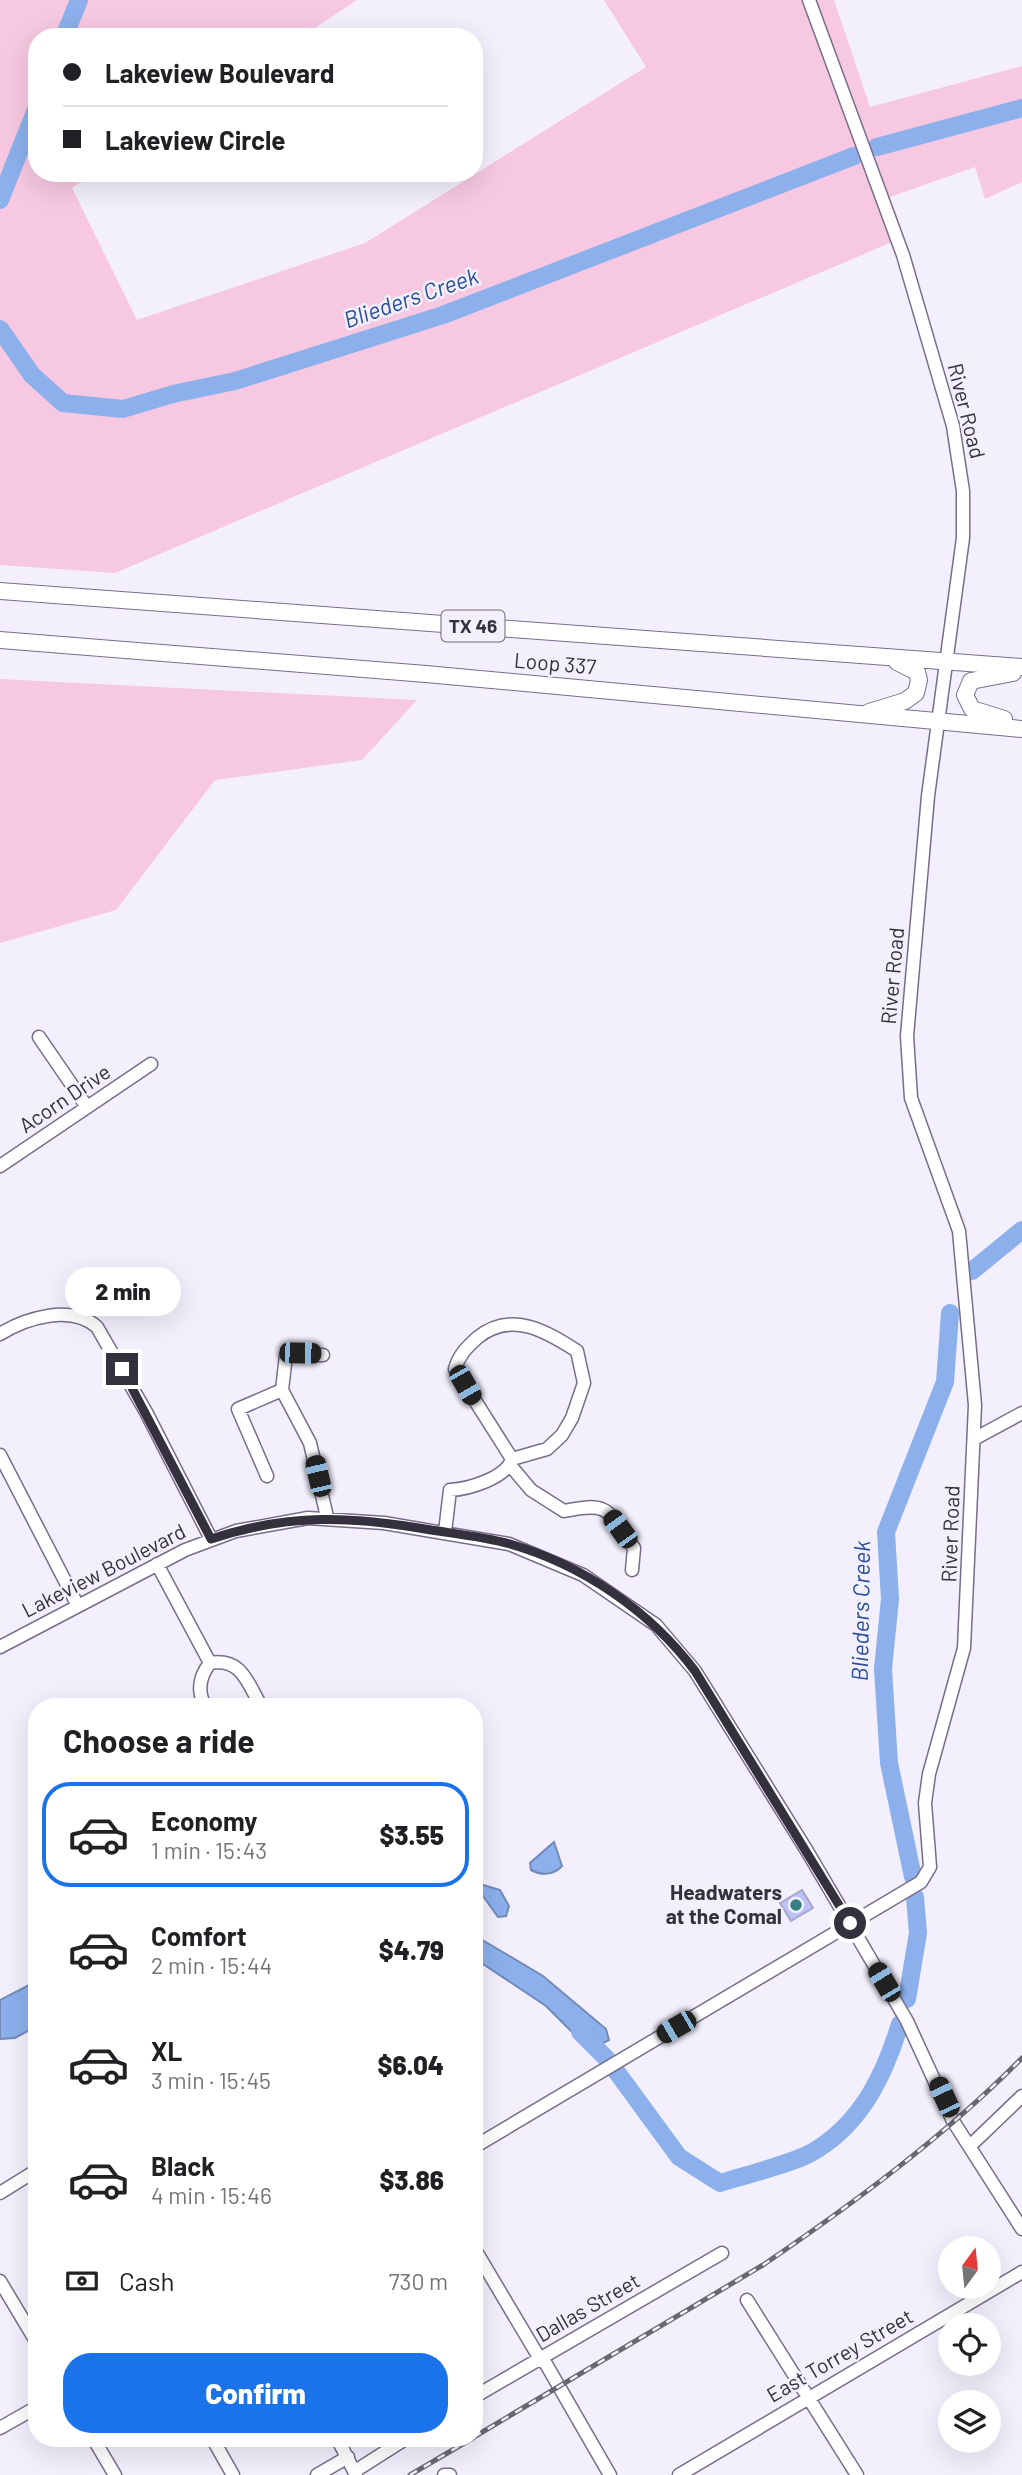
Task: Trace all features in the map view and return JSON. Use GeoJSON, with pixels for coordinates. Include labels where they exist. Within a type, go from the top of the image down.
{"type":"FeatureCollection","features":[{"type":"Feature","properties":{"kind":"main road","name":"Loop 337"},"geometry":{"type":"LineString","coordinates":[[0,592],[947,660],[1022,669]]}},
{"type":"Feature","properties":{"kind":"main road","name":"Loop 337"},"geometry":{"type":"LineString","coordinates":[[0,640],[495,680],[860,715],[1022,726]]}},
{"type":"Feature","properties":{"kind":"main road"},"geometry":{"type":"LineString","coordinates":[[860,715],[911,698],[918,687],[917,672],[880,655]]}},
{"type":"Feature","properties":{"kind":"main road"},"geometry":{"type":"LineString","coordinates":[[1022,669],[971,681],[965,695],[972,709],[1022,726]]}},
{"type":"Feature","properties":{"kind":"street","name":"River Road"},"geometry":{"type":"LineString","coordinates":[[483,2142],[921,1882],[930,1867],[925,1803],[929,1774],[964,1648],[974,1391],[959,1231],[950,1198],[916,1115],[906,1059],[928,796],[963,538],[963,491],[958,448],[903,255],[809,0]]}},
{"type":"Feature","properties":{"kind":"street"},"geometry":{"type":"LineString","coordinates":[[39,1037],[87,1107]]}},
{"type":"Feature","properties":{"kind":"street","name":"Acorn Drive"},"geometry":{"type":"LineString","coordinates":[[0,1166],[151,1063]]}},
{"type":"Feature","properties":{"kind":"street"},"geometry":{"type":"LineString","coordinates":[[0,1334],[51,1315],[77,1317],[97,1327],[146,1412],[211,1539]]}},
{"type":"Feature","properties":{"kind":"street"},"geometry":{"type":"LineString","coordinates":[[445,1532],[450,1490],[476,1485],[511,1462],[547,1449],[562,1435],[572,1418],[584,1383],[577,1351],[546,1331],[515,1323],[482,1334],[458,1356],[455,1368],[511,1462],[531,1490],[564,1511],[592,1505],[606,1510],[634,1548],[632,1570]]}},
{"type":"Feature","properties":{"kind":"street"},"geometry":{"type":"LineString","coordinates":[[323,1355],[286,1355],[282,1390],[310,1443],[327,1517]]}},
{"type":"Feature","properties":{"kind":"street"},"geometry":{"type":"LineString","coordinates":[[267,1476],[238,1409],[282,1390]]}},
{"type":"Feature","properties":{"kind":"street"},"geometry":{"type":"LineString","coordinates":[[974,1440],[1022,1413]]}},
{"type":"Feature","properties":{"kind":"street"},"geometry":{"type":"LineString","coordinates":[[0,1455],[78,1606]]}},
{"type":"Feature","properties":{"kind":"street","name":"Lakeview Boulevard"},"geometry":{"type":"LineString","coordinates":[[0,1647],[157,1564],[211,1539],[266,1523],[327,1517],[445,1532],[509,1544],[543,1555],[602,1586],[656,1625],[688,1662],[732,1727],[907,2021],[949,2113],[1022,2229]]}},
{"type":"Feature","properties":{"kind":"street"},"geometry":{"type":"LineString","coordinates":[[157,1564],[210,1663]]}},
{"type":"Feature","properties":{"kind":"street"},"geometry":{"type":"LineString","coordinates":[[202,1698],[199,1690],[204,1671],[210,1663],[223,1661],[237,1667],[256,1698]]}},
{"type":"Feature","properties":{"kind":"street"},"geometry":{"type":"LineString","coordinates":[[971,2145],[1022,2096]]}},
{"type":"Feature","properties":{"kind":"street"},"geometry":{"type":"LineString","coordinates":[[0,2193],[28,2176]]}},
{"type":"Feature","properties":{"kind":"street","name":"Dallas Street"},"geometry":{"type":"LineString","coordinates":[[483,2391],[722,2253]]}},
{"type":"Feature","properties":{"kind":"street"},"geometry":{"type":"LineString","coordinates":[[483,2263],[540,2359],[540,2366],[579,2432],[586,2436],[610,2475]]}},
{"type":"Feature","properties":{"kind":"street","name":"East Torrey Street"},"geometry":{"type":"LineString","coordinates":[[679,2475],[1022,2272]]}},
{"type":"Feature","properties":{"kind":"street"},"geometry":{"type":"LineString","coordinates":[[0,2281],[28,2328]]}},
{"type":"Feature","properties":{"kind":"street"},"geometry":{"type":"LineString","coordinates":[[747,2300],[857,2475]]}},
{"type":"Feature","properties":{"kind":"street"},"geometry":{"type":"LineString","coordinates":[[0,2428],[28,2412]]}},
{"type":"Feature","properties":{"kind":"street"},"geometry":{"type":"LineString","coordinates":[[98,2447],[115,2475]]}},
{"type":"Feature","properties":{"kind":"street"},"geometry":{"type":"LineString","coordinates":[[217,2447],[233,2475]]}},
{"type":"Feature","properties":{"kind":"street"},"geometry":{"type":"LineString","coordinates":[[342,2447],[358,2474],[395,2447]]}},
{"type":"Feature","properties":{"kind":"street"},"geometry":{"type":"LineString","coordinates":[[317,2475],[348,2457]]}},
{"type":"Feature","properties":{"kind":"shaded area"},"geometry":{"type":"Polygon","coordinates":[[[0,0],[357,0],[315,28],[28,28],[28,182],[81,182],[72,188],[137,320],[365,243],[462,182],[483,182],[483,169],[646,67],[604,0],[834,0],[870,107],[1022,66],[1022,182],[985,199],[975,167],[890,197],[904,237],[115,573],[0,565],[0,0]]]}},
{"type":"Feature","properties":{"kind":"shaded area"},"geometry":{"type":"Polygon","coordinates":[[[0,679],[417,700],[362,760],[215,780],[116,910],[0,943],[0,679]]]}},
{"type":"Feature","properties":{"kind":"water"},"geometry":{"type":"Polygon","coordinates":[[[554,1842],[562,1866],[548,1874],[531,1870],[530,1863],[554,1842]]]}},
{"type":"Feature","properties":{"kind":"water"},"geometry":{"type":"Polygon","coordinates":[[[483,1885],[500,1890],[509,1906],[506,1916],[498,1917],[483,1896],[483,1885]]]}},
{"type":"Feature","properties":{"kind":"water"},"geometry":{"type":"Polygon","coordinates":[[[483,1940],[543,1976],[606,2029],[609,2040],[590,2050],[546,2006],[483,1964],[483,1940]]]}},
{"type":"Feature","properties":{"kind":"water"},"geometry":{"type":"Polygon","coordinates":[[[28,1986],[28,2031],[15,2038],[0,2039],[0,2000],[28,1986]]]}},
{"type":"Feature","properties":{"kind":"building","name":"Headwaters at the Comal"},"geometry":{"type":"Polygon","coordinates":[[[802,1890],[813,1908],[791,1921],[780,1903],[802,1890]]]}},
{"type":"Feature","properties":{"kind":"waterway","name":"Blieders Creek"},"geometry":{"type":"LineString","coordinates":[[68,28],[79,0]]}},
{"type":"Feature","properties":{"kind":"waterway","name":"Blieders Creek"},"geometry":{"type":"LineString","coordinates":[[877,147],[1022,108]]}},
{"type":"Feature","properties":{"kind":"waterway","name":"Blieders Creek"},"geometry":{"type":"LineString","coordinates":[[0,200],[28,130]]}},
{"type":"Feature","properties":{"kind":"waterway","name":"Blieders Creek"},"geometry":{"type":"LineString","coordinates":[[0,329],[32,375],[63,403],[123,409],[173,394],[235,381],[443,315],[854,156]]}},
{"type":"Feature","properties":{"kind":"waterway","name":"Blieders Creek"},"geometry":{"type":"LineString","coordinates":[[972,1271],[1022,1230]]}},
{"type":"Feature","properties":{"kind":"waterway","name":"Blieders Creek"},"geometry":{"type":"LineString","coordinates":[[913,1877],[889,1763],[883,1669],[890,1599],[886,1532],[945,1382],[950,1313]]}},
{"type":"Feature","properties":{"kind":"waterway","name":"Blieders Creek"},"geometry":{"type":"LineString","coordinates":[[907,1999],[918,1933],[915,1897]]}},
{"type":"Feature","properties":{"kind":"waterway","name":"Blieders Creek"},"geometry":{"type":"LineString","coordinates":[[616,2071],[679,2157],[720,2183],[807,2155],[847,2125],[879,2078],[900,2024]]}},
{"type":"Feature","properties":{"kind":"waterway","name":"Blieders Creek"},"geometry":{"type":"LineString","coordinates":[[580,2032],[607,2059]]}},
{"type":"Feature","properties":{"kind":"railway"},"geometry":{"type":"LineString","coordinates":[[483,2432],[763,2265],[797,2242],[930,2142],[1022,2058]]}},
{"type":"Feature","properties":{"kind":"railway"},"geometry":{"type":"LineString","coordinates":[[410,2475],[458,2447]]}},
{"type":"Feature","properties":{"kind":"place","name":"Headwaters at the Comal"},"geometry":{"type":"Point","coordinates":[796,1905]}},
{"type":"Feature","properties":{"kind":"route"},"geometry":{"type":"LineString","coordinates":[[122,1369],[211,1539],[266,1523],[308,1518],[327,1517],[411,1526],[509,1544],[543,1555],[602,1586],[636,1609],[670,1639],[695,1671],[732,1727],[850,1923]]}}]}
